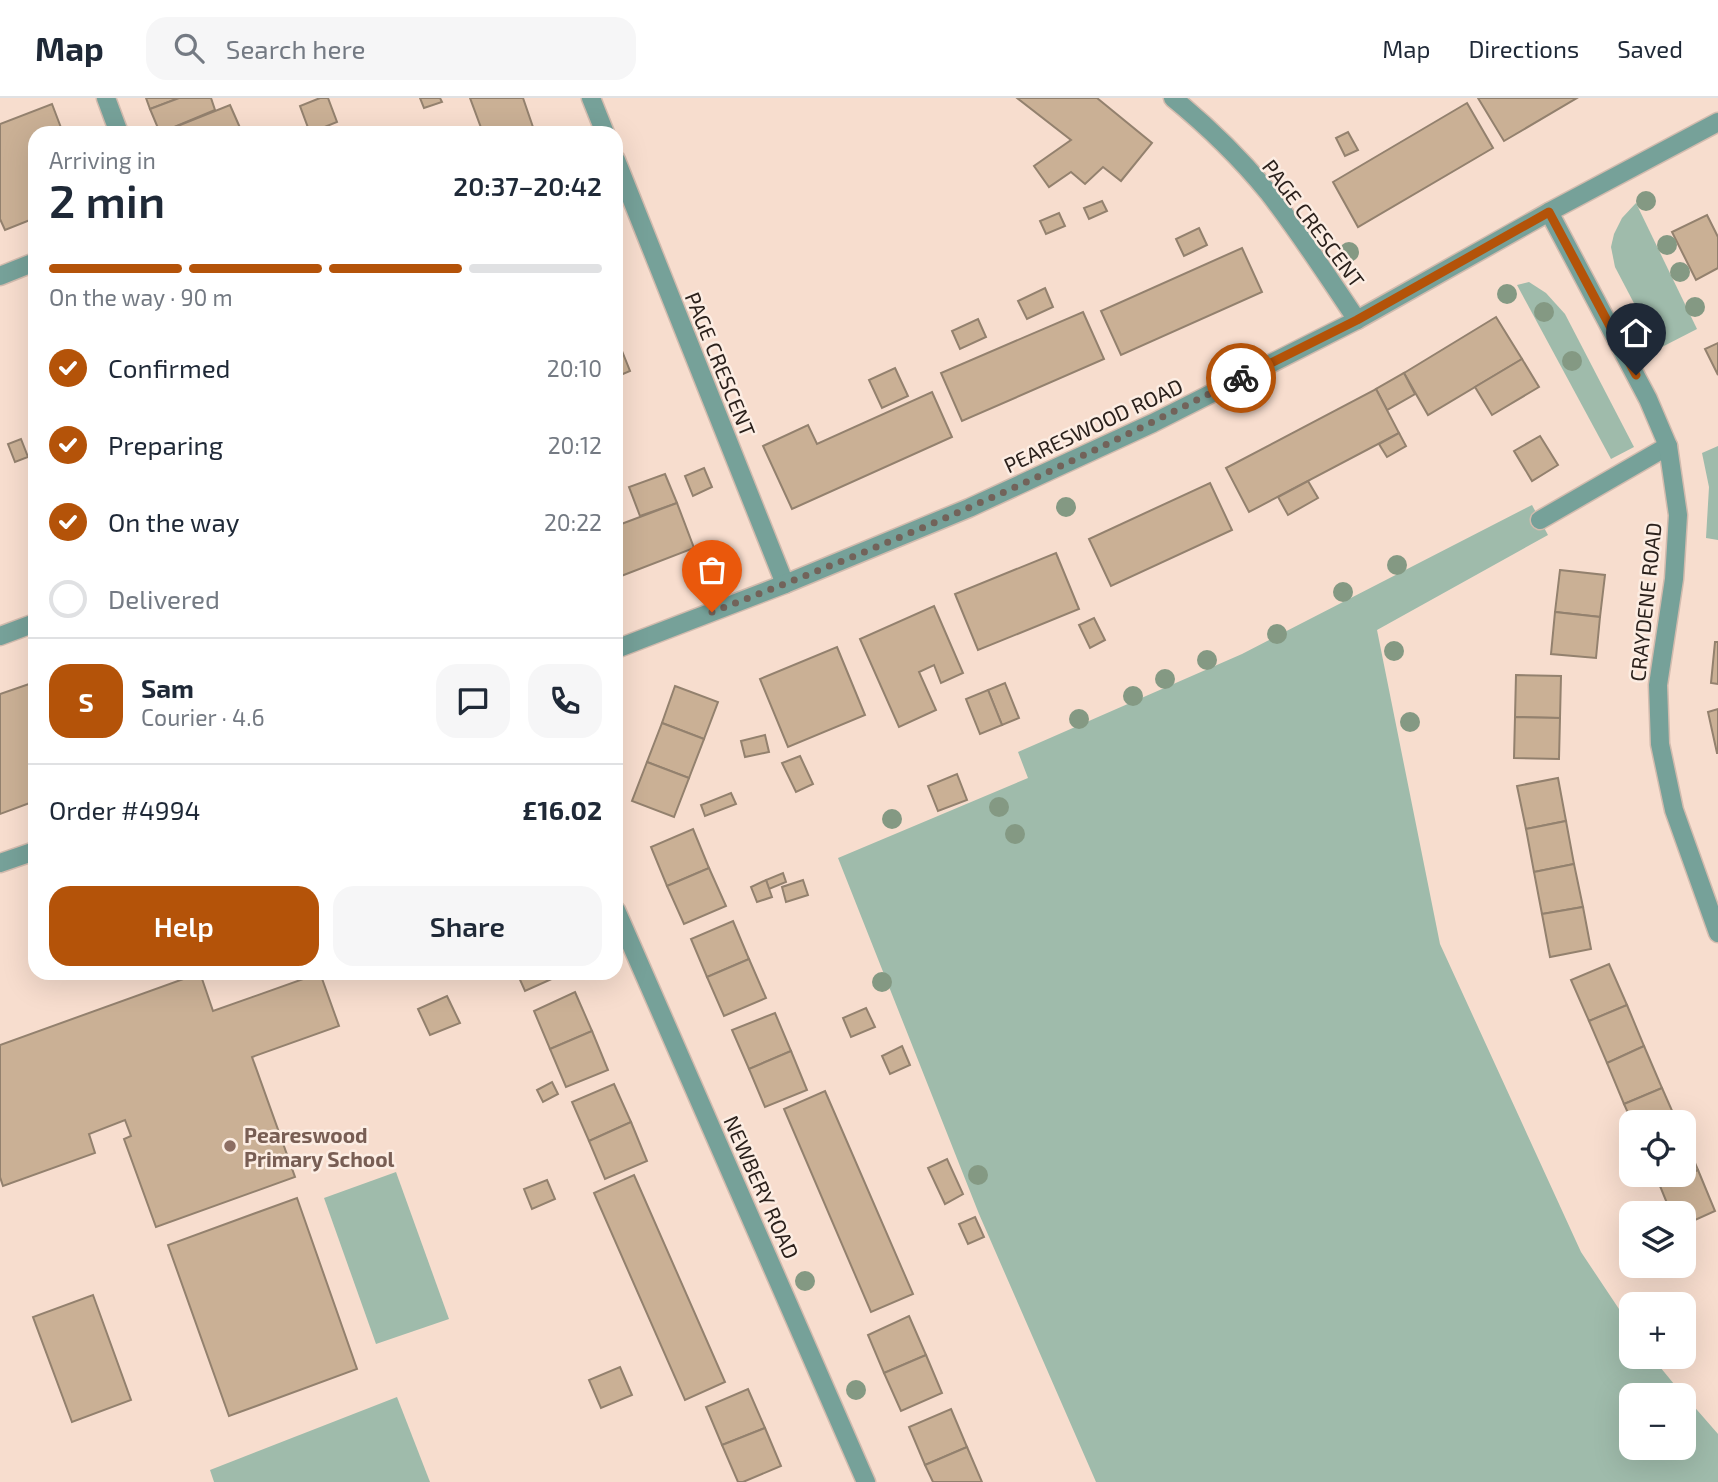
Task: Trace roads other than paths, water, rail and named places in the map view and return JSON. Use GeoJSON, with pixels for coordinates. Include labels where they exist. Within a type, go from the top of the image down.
{"type":"FeatureCollection","features":[{"type":"Feature","properties":{"kind":"street"},"geometry":{"type":"LineString","coordinates":[[106,98],[116,126]]}},
{"type":"Feature","properties":{"kind":"street"},"geometry":{"type":"LineString","coordinates":[[592,98],[602,126]]}},
{"type":"Feature","properties":{"kind":"street","name":"PAGE CRESCENT"},"geometry":{"type":"LineString","coordinates":[[1173,98],[1204,123],[1267,191],[1357,320]]}},
{"type":"Feature","properties":{"kind":"street","name":"PEARESWOOD ROAD"},"geometry":{"type":"LineString","coordinates":[[623,646],[785,584],[981,502],[1153,422],[1357,320],[1549,212],[1718,122]]}},
{"type":"Feature","properties":{"kind":"street","name":"PAGE CRESCENT"},"geometry":{"type":"LineString","coordinates":[[623,178],[785,584]]}},
{"type":"Feature","properties":{"kind":"street","name":"CRAYDENE ROAD"},"geometry":{"type":"LineString","coordinates":[[1549,212],[1648,399],[1668,446],[1678,515],[1674,579],[1658,685],[1660,744],[1674,810],[1718,933]]}},
{"type":"Feature","properties":{"kind":"street"},"geometry":{"type":"LineString","coordinates":[[0,276],[28,265]]}},
{"type":"Feature","properties":{"kind":"street"},"geometry":{"type":"LineString","coordinates":[[1540,520],[1668,446]]}},
{"type":"Feature","properties":{"kind":"street"},"geometry":{"type":"LineString","coordinates":[[0,636],[28,626]]}},
{"type":"Feature","properties":{"kind":"street"},"geometry":{"type":"LineString","coordinates":[[0,863],[28,853]]}},
{"type":"Feature","properties":{"kind":"street","name":"NEWBERY ROAD"},"geometry":{"type":"LineString","coordinates":[[623,926],[866,1482]]}},
{"type":"Feature","properties":{"kind":"place","name":"Peareswood Primary School"},"geometry":{"type":"Point","coordinates":[230,1146]}}]}
